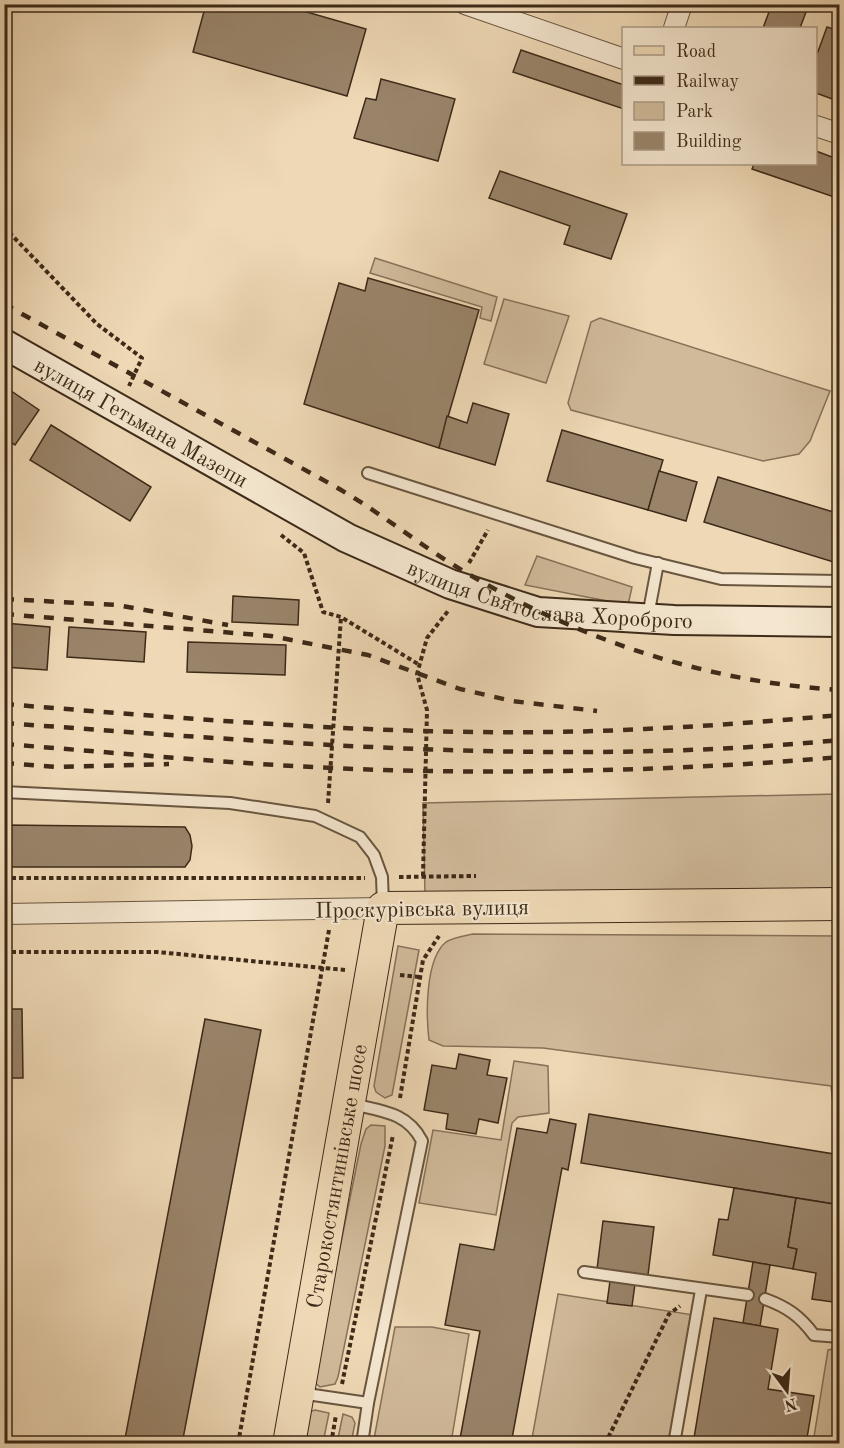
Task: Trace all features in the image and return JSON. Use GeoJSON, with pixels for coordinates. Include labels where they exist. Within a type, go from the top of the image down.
{"type":"FeatureCollection","features":[{"type":"Feature","properties":{"kind":"main road","name":"вулиця Гетьмана Мазепи"},"geometry":{"type":"LineString","coordinates":[[4,344],[278,500]]}},
{"type":"Feature","properties":{"kind":"main road","name":"вулиця Святослава Хороброго"},"geometry":{"type":"LineString","coordinates":[[278,500],[347,538],[450,584],[538,612],[775,624],[840,622]]}},
{"type":"Feature","properties":{"kind":"main road","name":"Проскурівська вулиця"},"geometry":{"type":"LineString","coordinates":[[383,908],[840,904]]}},
{"type":"Feature","properties":{"kind":"main road","name":"Старокостянтинівське шосе"},"geometry":{"type":"LineString","coordinates":[[289,1443],[383,908]]}},
{"type":"Feature","properties":{"kind":"street"},"geometry":{"type":"LineString","coordinates":[[465,4],[622,58]]}},
{"type":"Feature","properties":{"kind":"street"},"geometry":{"type":"LineString","coordinates":[[674,27],[682,4]]}},
{"type":"Feature","properties":{"kind":"street"},"geometry":{"type":"LineString","coordinates":[[817,126],[840,134]]}},
{"type":"Feature","properties":{"kind":"street","name":"Проскурівська вулиця"},"geometry":{"type":"LineString","coordinates":[[4,914],[383,908]]}},
{"type":"Feature","properties":{"kind":"lane"},"geometry":{"type":"LineString","coordinates":[[368,473],[658,563],[721,579],[840,580]]}},
{"type":"Feature","properties":{"kind":"lane"},"geometry":{"type":"LineString","coordinates":[[648,619],[658,563]]}},
{"type":"Feature","properties":{"kind":"lane"},"geometry":{"type":"LineString","coordinates":[[4,792],[230,803],[315,816],[360,837],[374,855],[382,877],[383,908]]}},
{"type":"Feature","properties":{"kind":"lane"},"geometry":{"type":"LineString","coordinates":[[349,1104],[397,1114],[415,1127],[422,1141],[368,1402],[362,1443]]}},
{"type":"Feature","properties":{"kind":"lane"},"geometry":{"type":"LineString","coordinates":[[584,1272],[748,1295]]}},
{"type":"Feature","properties":{"kind":"lane"},"geometry":{"type":"LineString","coordinates":[[674,1443],[701,1290]]}},
{"type":"Feature","properties":{"kind":"lane"},"geometry":{"type":"LineString","coordinates":[[765,1299],[785,1306],[804,1321],[814,1335],[840,1337]]}},
{"type":"Feature","properties":{"kind":"lane"},"geometry":{"type":"LineString","coordinates":[[298,1393],[368,1402]]}},
{"type":"Feature","properties":{"kind":"path"},"geometry":{"type":"LineString","coordinates":[[4,227],[97,324],[142,358],[134,378],[116,407]]}},
{"type":"Feature","properties":{"kind":"path"},"geometry":{"type":"LineString","coordinates":[[4,878],[337,879],[423,876],[427,710],[417,674],[418,664],[428,638],[449,611],[450,584],[464,571],[497,514]]}},
{"type":"Feature","properties":{"kind":"path"},"geometry":{"type":"LineString","coordinates":[[281,535],[303,553],[323,612],[341,617],[418,664]]}},
{"type":"Feature","properties":{"kind":"path"},"geometry":{"type":"LineString","coordinates":[[326,821],[341,617]]}},
{"type":"Feature","properties":{"kind":"path"},"geometry":{"type":"LineString","coordinates":[[238,1443],[324,969],[337,879]]}},
{"type":"Feature","properties":{"kind":"path"},"geometry":{"type":"LineString","coordinates":[[331,1443],[397,1114],[420,977],[429,947],[437,937],[446,933]]}},
{"type":"Feature","properties":{"kind":"path"},"geometry":{"type":"LineString","coordinates":[[4,952],[157,952],[420,977]]}},
{"type":"Feature","properties":{"kind":"path"},"geometry":{"type":"LineString","coordinates":[[605,1443],[669,1314],[701,1290]]}},
{"type":"Feature","properties":{"kind":"green space"},"geometry":{"type":"Polygon","coordinates":[[[375,258],[497,297],[491,321],[480,318],[482,307],[370,273],[375,258]]]}},
{"type":"Feature","properties":{"kind":"green space"},"geometry":{"type":"Polygon","coordinates":[[[504,299],[569,316],[546,383],[484,364],[504,299]]]}},
{"type":"Feature","properties":{"kind":"green space"},"geometry":{"type":"Polygon","coordinates":[[[600,318],[830,391],[810,441],[799,454],[763,461],[571,410],[568,403],[591,322],[600,318]]]}},
{"type":"Feature","properties":{"kind":"green space"},"geometry":{"type":"Polygon","coordinates":[[[537,556],[632,587],[628,605],[525,585],[537,556]]]}},
{"type":"Feature","properties":{"kind":"green space"},"geometry":{"type":"Polygon","coordinates":[[[839,794],[839,892],[425,895],[423,803],[839,794]]]}},
{"type":"Feature","properties":{"kind":"green space"},"geometry":{"type":"Polygon","coordinates":[[[473,934],[839,936],[839,1112],[834,1112],[831,1086],[543,1048],[443,1046],[429,1040],[428,988],[434,961],[446,942],[473,934]]]}},
{"type":"Feature","properties":{"kind":"green space"},"geometry":{"type":"Polygon","coordinates":[[[398,946],[419,950],[392,1095],[385,1098],[376,1092],[374,1086],[398,946]]]}},
{"type":"Feature","properties":{"kind":"green space"},"geometry":{"type":"Polygon","coordinates":[[[514,1061],[548,1066],[549,1113],[518,1117],[512,1123],[496,1215],[419,1203],[433,1130],[501,1140],[514,1061]]]}},
{"type":"Feature","properties":{"kind":"green space"},"geometry":{"type":"Polygon","coordinates":[[[371,1125],[385,1126],[385,1146],[338,1377],[335,1384],[320,1387],[313,1381],[361,1144],[366,1129],[371,1125]]]}},
{"type":"Feature","properties":{"kind":"green space"},"geometry":{"type":"Polygon","coordinates":[[[558,1294],[694,1315],[669,1443],[531,1444],[558,1294]]]}},
{"type":"Feature","properties":{"kind":"green space"},"geometry":{"type":"Polygon","coordinates":[[[395,1327],[432,1327],[469,1334],[451,1443],[375,1443],[395,1327]]]}},
{"type":"Feature","properties":{"kind":"green space"},"geometry":{"type":"Polygon","coordinates":[[[839,1348],[839,1443],[813,1443],[828,1350],[839,1348]]]}},
{"type":"Feature","properties":{"kind":"green space"},"geometry":{"type":"Polygon","coordinates":[[[315,1410],[329,1413],[323,1443],[301,1444],[306,1413],[315,1410]]]}},
{"type":"Feature","properties":{"kind":"green space"},"geometry":{"type":"Polygon","coordinates":[[[343,1414],[352,1417],[355,1423],[351,1443],[337,1443],[343,1414]]]}},
{"type":"Feature","properties":{"kind":"building"},"geometry":{"type":"Polygon","coordinates":[[[206,4],[279,4],[366,29],[347,96],[193,52],[206,4]]]}},
{"type":"Feature","properties":{"kind":"building"},"geometry":{"type":"Polygon","coordinates":[[[772,4],[809,4],[800,27],[763,27],[772,4]]]}},
{"type":"Feature","properties":{"kind":"building"},"geometry":{"type":"Polygon","coordinates":[[[827,27],[840,31],[840,87],[835,100],[817,93],[817,54],[827,27]]]}},
{"type":"Feature","properties":{"kind":"building"},"geometry":{"type":"Polygon","coordinates":[[[521,50],[622,84],[622,108],[513,72],[521,50]]]}},
{"type":"Feature","properties":{"kind":"building"},"geometry":{"type":"Polygon","coordinates":[[[381,79],[455,99],[438,161],[354,138],[366,98],[376,100],[381,79]]]}},
{"type":"Feature","properties":{"kind":"building"},"geometry":{"type":"Polygon","coordinates":[[[817,151],[840,160],[840,199],[752,169],[754,165],[817,165],[817,151]]]}},
{"type":"Feature","properties":{"kind":"building"},"geometry":{"type":"Polygon","coordinates":[[[500,171],[627,214],[611,259],[564,244],[570,226],[489,198],[500,171]]]}},
{"type":"Feature","properties":{"kind":"building"},"geometry":{"type":"Polygon","coordinates":[[[368,278],[479,310],[439,448],[304,404],[339,283],[365,291],[368,278]]]}},
{"type":"Feature","properties":{"kind":"building"},"geometry":{"type":"Polygon","coordinates":[[[4,386],[39,410],[15,445],[4,438],[4,386]]]}},
{"type":"Feature","properties":{"kind":"building"},"geometry":{"type":"Polygon","coordinates":[[[473,403],[509,414],[495,465],[439,448],[447,416],[467,423],[473,403]]]}},
{"type":"Feature","properties":{"kind":"building"},"geometry":{"type":"Polygon","coordinates":[[[51,425],[151,487],[130,521],[30,460],[51,425]]]}},
{"type":"Feature","properties":{"kind":"building"},"geometry":{"type":"Polygon","coordinates":[[[562,430],[663,460],[648,510],[547,481],[562,430]]]}},
{"type":"Feature","properties":{"kind":"building"},"geometry":{"type":"Polygon","coordinates":[[[659,471],[697,482],[686,521],[648,510],[659,471]]]}},
{"type":"Feature","properties":{"kind":"building"},"geometry":{"type":"Polygon","coordinates":[[[718,477],[840,514],[840,564],[704,522],[718,477]]]}},
{"type":"Feature","properties":{"kind":"building"},"geometry":{"type":"Polygon","coordinates":[[[233,596],[299,600],[298,625],[232,622],[233,596]]]}},
{"type":"Feature","properties":{"kind":"building"},"geometry":{"type":"Polygon","coordinates":[[[4,623],[50,627],[47,670],[4,667],[4,623]]]}},
{"type":"Feature","properties":{"kind":"building"},"geometry":{"type":"Polygon","coordinates":[[[69,627],[146,632],[144,662],[67,657],[69,627]]]}},
{"type":"Feature","properties":{"kind":"building"},"geometry":{"type":"Polygon","coordinates":[[[188,642],[286,645],[285,675],[187,672],[188,642]]]}},
{"type":"Feature","properties":{"kind":"building"},"geometry":{"type":"Polygon","coordinates":[[[4,825],[185,827],[190,835],[192,846],[190,860],[185,867],[4,867],[4,825]]]}},
{"type":"Feature","properties":{"kind":"building"},"geometry":{"type":"Polygon","coordinates":[[[4,1009],[22,1009],[23,1078],[4,1078],[4,1009]]]}},
{"type":"Feature","properties":{"kind":"building"},"geometry":{"type":"Polygon","coordinates":[[[205,1019],[261,1030],[182,1444],[124,1444],[205,1019]]]}},
{"type":"Feature","properties":{"kind":"building"},"geometry":{"type":"Polygon","coordinates":[[[459,1054],[490,1060],[487,1075],[507,1078],[498,1123],[479,1119],[476,1134],[446,1129],[448,1114],[424,1110],[432,1065],[456,1069],[459,1054]]]}},
{"type":"Feature","properties":{"kind":"building"},"geometry":{"type":"Polygon","coordinates":[[[589,1114],[840,1155],[840,1205],[581,1163],[589,1114]]]}},
{"type":"Feature","properties":{"kind":"building"},"geometry":{"type":"Polygon","coordinates":[[[550,1119],[576,1124],[568,1170],[562,1168],[511,1444],[459,1444],[480,1331],[445,1325],[460,1244],[494,1250],[517,1128],[547,1133],[550,1119]]]}},
{"type":"Feature","properties":{"kind":"building"},"geometry":{"type":"Polygon","coordinates":[[[734,1188],[796,1198],[788,1247],[797,1249],[793,1269],[713,1255],[719,1219],[728,1220],[734,1188]]]}},
{"type":"Feature","properties":{"kind":"building"},"geometry":{"type":"Polygon","coordinates":[[[796,1198],[840,1205],[840,1303],[812,1299],[816,1273],[793,1269],[797,1249],[788,1247],[796,1198]]]}},
{"type":"Feature","properties":{"kind":"building"},"geometry":{"type":"Polygon","coordinates":[[[603,1221],[654,1227],[648,1275],[597,1269],[603,1221]]]}},
{"type":"Feature","properties":{"kind":"building"},"geometry":{"type":"Polygon","coordinates":[[[753,1262],[770,1265],[760,1326],[743,1323],[753,1262]]]}},
{"type":"Feature","properties":{"kind":"building"},"geometry":{"type":"Polygon","coordinates":[[[610,1281],[635,1284],[632,1306],[607,1303],[610,1281]]]}},
{"type":"Feature","properties":{"kind":"building"},"geometry":{"type":"Polygon","coordinates":[[[714,1318],[778,1329],[768,1389],[814,1396],[806,1444],[778,1444],[744,1438],[743,1444],[693,1444],[714,1318]]]}},
{"type":"Feature","properties":{"kind":"railway"},"geometry":{"type":"LineString","coordinates":[[4,304],[336,487],[465,572],[553,618],[645,654],[693,667],[741,678],[840,690]]}},
{"type":"Feature","properties":{"kind":"railway"},"geometry":{"type":"LineString","coordinates":[[4,599],[117,605],[228,625]]}},
{"type":"Feature","properties":{"kind":"railway"},"geometry":{"type":"LineString","coordinates":[[4,614],[271,636],[368,655],[460,689],[512,701],[597,711]]}},
{"type":"Feature","properties":{"kind":"railway"},"geometry":{"type":"LineString","coordinates":[[4,704],[324,727],[485,732],[645,729],[840,715]]}},
{"type":"Feature","properties":{"kind":"railway"},"geometry":{"type":"LineString","coordinates":[[4,723],[318,744],[526,752],[631,752],[735,748],[840,740]]}},
{"type":"Feature","properties":{"kind":"railway"},"geometry":{"type":"LineString","coordinates":[[4,744],[268,764],[426,771],[633,769],[736,765],[840,757]]}},
{"type":"Feature","properties":{"kind":"railway"},"geometry":{"type":"LineString","coordinates":[[4,763],[56,767],[169,764]]}}]}
